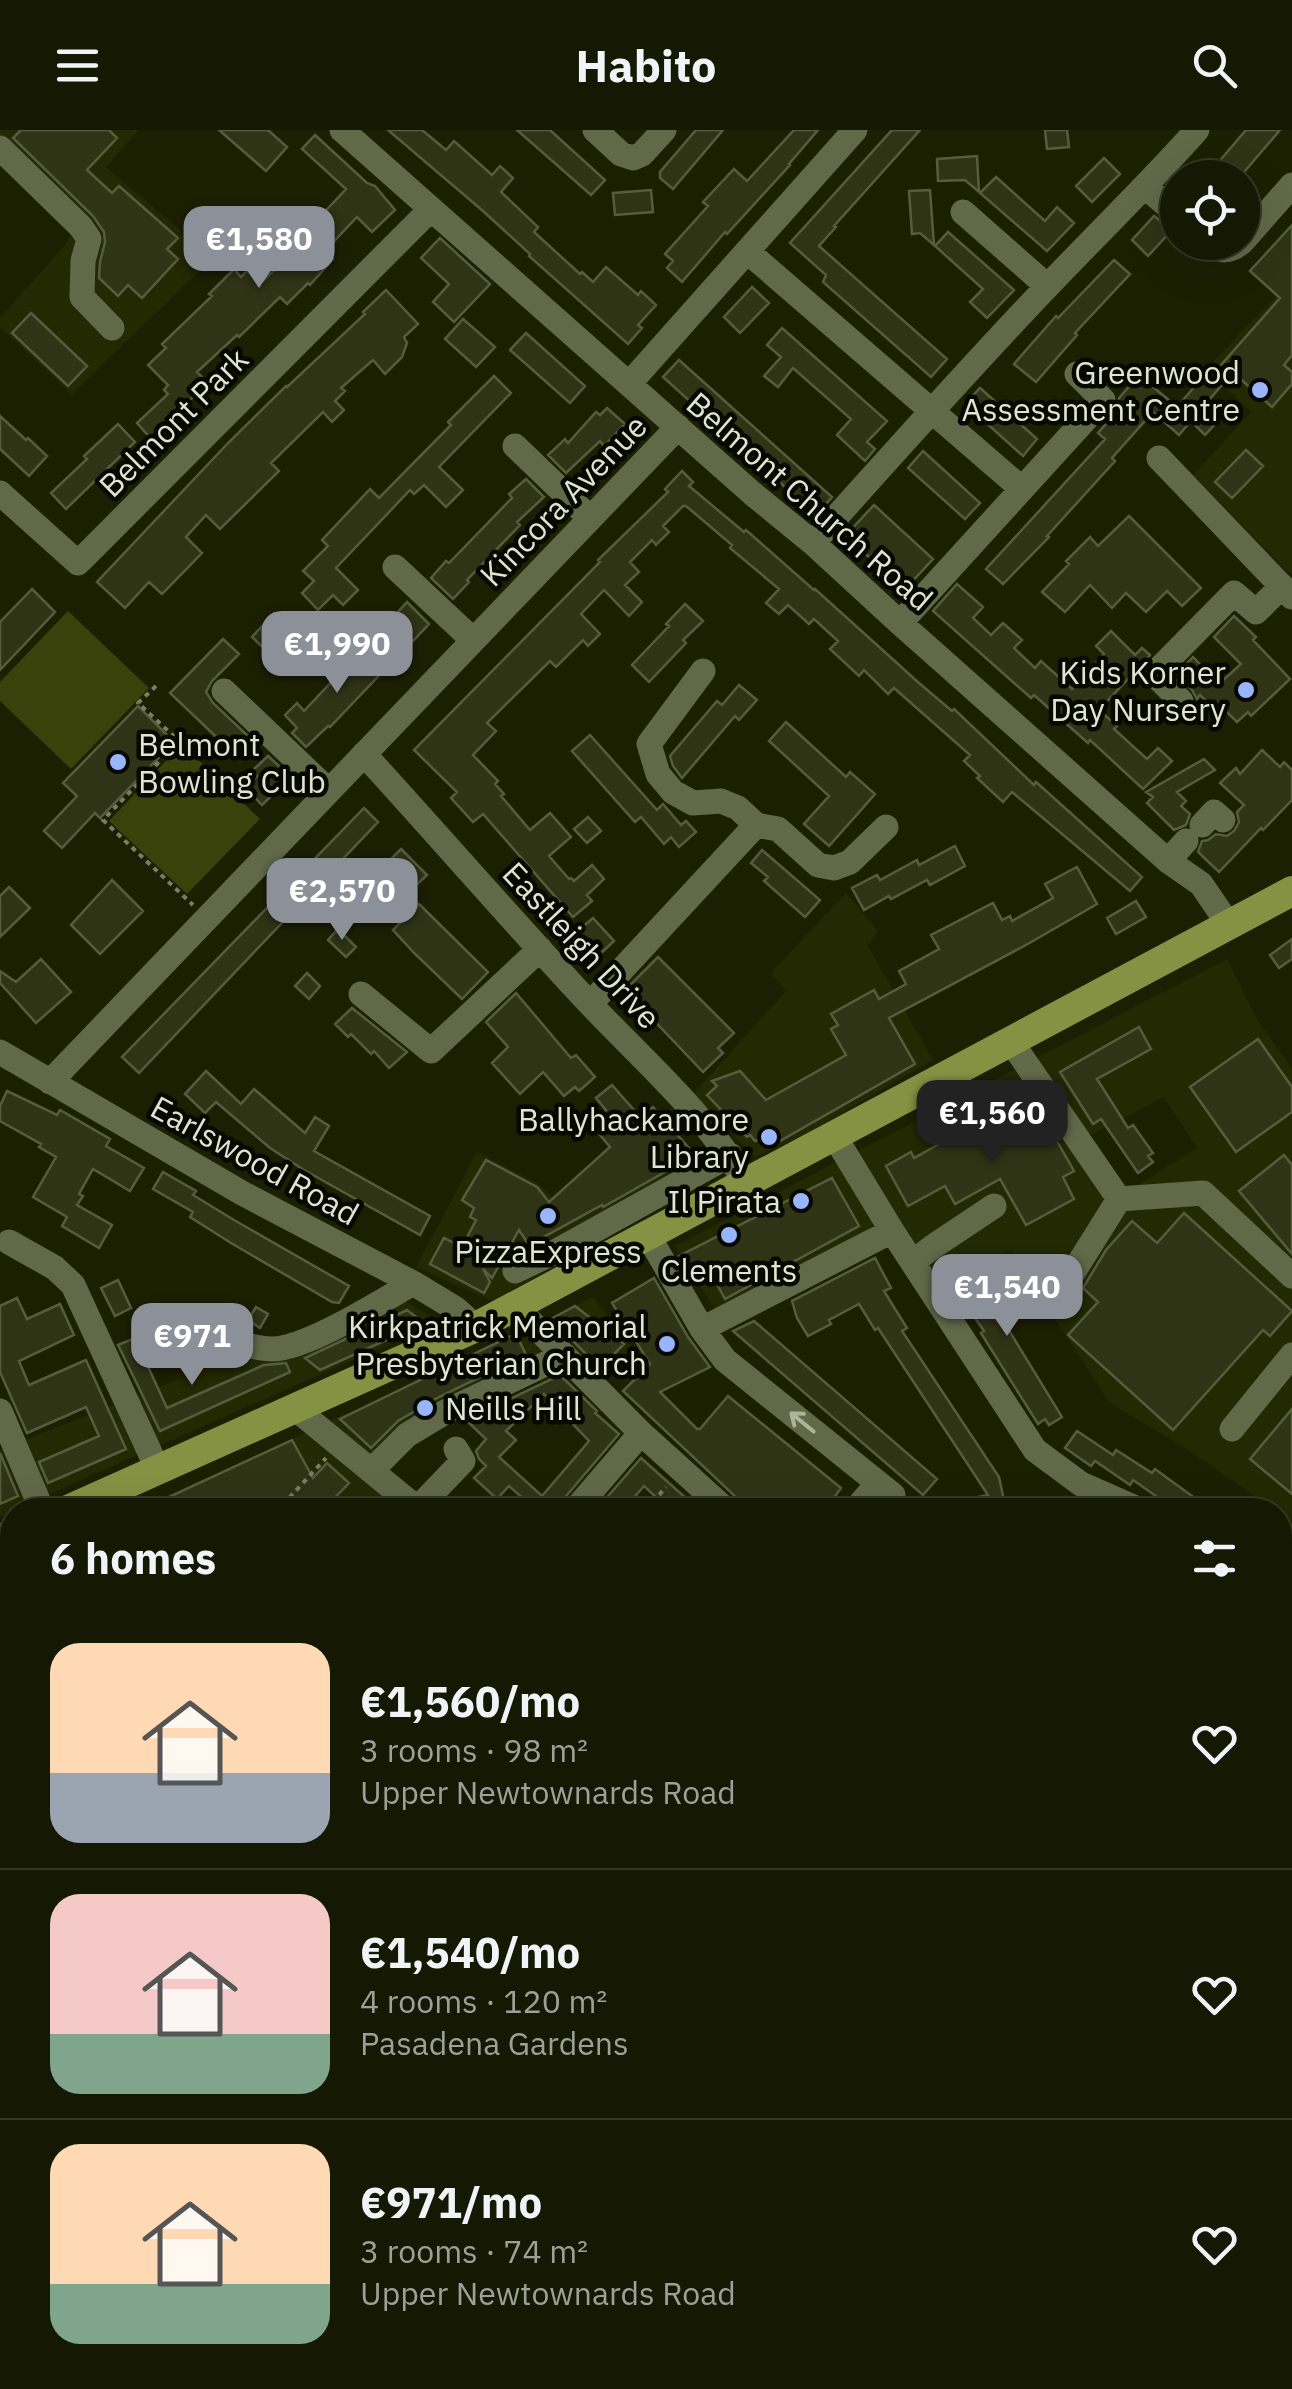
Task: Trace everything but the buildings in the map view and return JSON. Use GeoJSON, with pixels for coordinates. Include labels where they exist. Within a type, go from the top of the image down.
{"type":"FeatureCollection","features":[{"type":"Feature","properties":{"kind":"main road"},"geometry":{"type":"LineString","coordinates":[[116,1498],[158,1470],[476,1328],[1292,891]]}},
{"type":"Feature","properties":{"kind":"street","name":"Belmont Church Road"},"geometry":{"type":"LineString","coordinates":[[342,130],[1168,861],[1202,884],[1229,925]]}},
{"type":"Feature","properties":{"kind":"street"},"geometry":{"type":"LineString","coordinates":[[595,130],[621,154],[632,158],[642,154],[664,130]]}},
{"type":"Feature","properties":{"kind":"street"},"geometry":{"type":"LineString","coordinates":[[629,384],[855,130]]}},
{"type":"Feature","properties":{"kind":"street"},"geometry":{"type":"LineString","coordinates":[[813,544],[931,410],[1197,130]]}},
{"type":"Feature","properties":{"kind":"street"},"geometry":{"type":"LineString","coordinates":[[0,148],[89,239],[83,261],[82,297],[112,328]]}},
{"type":"Feature","properties":{"kind":"street"},"geometry":{"type":"LineString","coordinates":[[1260,222],[1292,186]]}},
{"type":"Feature","properties":{"kind":"street"},"geometry":{"type":"LineString","coordinates":[[1146,187],[1160,200]]}},
{"type":"Feature","properties":{"kind":"street","name":"Belmont Park"},"geometry":{"type":"LineString","coordinates":[[0,493],[78,563],[431,209]]}},
{"type":"Feature","properties":{"kind":"street"},"geometry":{"type":"LineString","coordinates":[[962,212],[1047,286]]}},
{"type":"Feature","properties":{"kind":"street"},"geometry":{"type":"LineString","coordinates":[[748,252],[1022,489]]}},
{"type":"Feature","properties":{"kind":"street"},"geometry":{"type":"LineString","coordinates":[[900,623],[1103,400],[1077,374]]}},
{"type":"Feature","properties":{"kind":"street","name":"Kincora Avenue"},"geometry":{"type":"LineString","coordinates":[[50,1082],[678,427]]}},
{"type":"Feature","properties":{"kind":"street"},"geometry":{"type":"LineString","coordinates":[[515,446],[590,518]]}},
{"type":"Feature","properties":{"kind":"street"},"geometry":{"type":"LineString","coordinates":[[1159,458],[1287,592],[1256,612],[1234,593],[1154,674],[1181,701]]}},
{"type":"Feature","properties":{"kind":"street"},"geometry":{"type":"LineString","coordinates":[[395,566],[473,640]]}},
{"type":"Feature","properties":{"kind":"street"},"geometry":{"type":"LineString","coordinates":[[703,671],[649,744],[658,774],[674,792],[693,803],[721,800],[738,808],[756,825],[778,829],[818,865],[834,868],[850,862],[886,827]]}},
{"type":"Feature","properties":{"kind":"street"},"geometry":{"type":"LineString","coordinates":[[224,691],[329,791]]}},
{"type":"Feature","properties":{"kind":"street","name":"Eastleigh Drive"},"geometry":{"type":"LineString","coordinates":[[364,754],[590,1004],[690,1106],[730,1155],[746,1184]]}},
{"type":"Feature","properties":{"kind":"street"},"geometry":{"type":"LineString","coordinates":[[590,1004],[756,825]]}},
{"type":"Feature","properties":{"kind":"street"},"geometry":{"type":"LineString","coordinates":[[1168,861],[1204,829]]}},
{"type":"Feature","properties":{"kind":"street"},"geometry":{"type":"LineString","coordinates":[[361,994],[431,1050],[540,949]]}},
{"type":"Feature","properties":{"kind":"street"},"geometry":{"type":"LineString","coordinates":[[1012,1043],[1119,1200]]}},
{"type":"Feature","properties":{"kind":"street","name":"Earlswood Road"},"geometry":{"type":"LineString","coordinates":[[0,1052],[242,1193],[413,1283],[456,1309],[476,1328]]}},
{"type":"Feature","properties":{"kind":"street"},"geometry":{"type":"LineString","coordinates":[[835,1137],[1036,1450],[1081,1484],[1113,1498]]}},
{"type":"Feature","properties":{"kind":"street"},"geometry":{"type":"LineString","coordinates":[[515,1272],[730,1155]]}},
{"type":"Feature","properties":{"kind":"street"},"geometry":{"type":"LineString","coordinates":[[1119,1200],[1203,1193],[1292,1276]]}},
{"type":"Feature","properties":{"kind":"street"},"geometry":{"type":"LineString","coordinates":[[1058,1295],[1119,1200]]}},
{"type":"Feature","properties":{"kind":"street"},"geometry":{"type":"LineString","coordinates":[[912,1262],[994,1206]]}},
{"type":"Feature","properties":{"kind":"street"},"geometry":{"type":"LineString","coordinates":[[702,1329],[892,1231]]}},
{"type":"Feature","properties":{"kind":"street"},"geometry":{"type":"LineString","coordinates":[[648,1236],[724,1360],[885,1489],[872,1498]]}},
{"type":"Feature","properties":{"kind":"street"},"geometry":{"type":"LineString","coordinates":[[9,1242],[66,1276],[77,1292],[158,1470]]}},
{"type":"Feature","properties":{"kind":"street"},"geometry":{"type":"LineString","coordinates":[[556,1251],[572,1278]]}},
{"type":"Feature","properties":{"kind":"street"},"geometry":{"type":"LineString","coordinates":[[180,1324],[276,1349],[331,1328],[413,1283]]}},
{"type":"Feature","properties":{"kind":"street"},"geometry":{"type":"LineString","coordinates":[[516,1307],[641,1433],[712,1498]]}},
{"type":"Feature","properties":{"kind":"street"},"geometry":{"type":"LineString","coordinates":[[372,1470],[407,1435],[447,1411],[564,1356]]}},
{"type":"Feature","properties":{"kind":"street"},"geometry":{"type":"LineString","coordinates":[[1232,1429],[1292,1356]]}},
{"type":"Feature","properties":{"kind":"street"},"geometry":{"type":"LineString","coordinates":[[296,1409],[404,1498]]}},
{"type":"Feature","properties":{"kind":"street"},"geometry":{"type":"LineString","coordinates":[[0,1411],[37,1498]]}},
{"type":"Feature","properties":{"kind":"street"},"geometry":{"type":"LineString","coordinates":[[585,1498],[641,1433]]}},
{"type":"Feature","properties":{"kind":"street"},"geometry":{"type":"LineString","coordinates":[[429,1498],[463,1460],[456,1449]]}},
{"type":"Feature","properties":{"kind":"path"},"geometry":{"type":"LineString","coordinates":[[156,686],[138,702],[179,741],[104,820],[207,918]]}},
{"type":"Feature","properties":{"kind":"path"},"geometry":{"type":"LineString","coordinates":[[288,1498],[340,1444]]}},
{"type":"Feature","properties":{"kind":"path"},"geometry":{"type":"LineString","coordinates":[[656,1498],[681,1470]]}},
{"type":"Feature","properties":{"kind":"shaded area"},"geometry":{"type":"Polygon","coordinates":[[[0,130],[139,130],[106,167],[213,258],[72,394],[0,327],[0,318],[65,245],[73,230],[0,154],[0,130]]]}},
{"type":"Feature","properties":{"kind":"shaded area","name":"Greenwood Assessment Centre"},"geometry":{"type":"Polygon","coordinates":[[[1292,280],[1292,576],[1193,475],[1251,412],[1206,369],[1292,280]]]}},
{"type":"Feature","properties":{"kind":"shaded area"},"geometry":{"type":"Polygon","coordinates":[[[68,611],[149,688],[71,769],[0,701],[0,682],[68,611]]]}},
{"type":"Feature","properties":{"kind":"shaded area"},"geometry":{"type":"Polygon","coordinates":[[[182,744],[260,819],[187,894],[109,821],[182,744]]]}},
{"type":"Feature","properties":{"kind":"shaded area"},"geometry":{"type":"Polygon","coordinates":[[[846,893],[878,931],[868,946],[933,1060],[800,1137],[755,1157],[693,1094],[786,991],[771,973],[846,893]]]}},
{"type":"Feature","properties":{"kind":"shaded area"},"geometry":{"type":"Polygon","coordinates":[[[1227,959],[1255,1016],[1292,1069],[1292,1498],[1257,1498],[1109,1402],[1011,1250],[949,1291],[903,1235],[726,1327],[675,1246],[1227,959]],[[1164,1097],[1072,1145],[1107,1205],[1197,1148],[1164,1097]]]}},
{"type":"Feature","properties":{"kind":"shaded area"},"geometry":{"type":"Polygon","coordinates":[[[653,1107],[711,1178],[492,1301],[416,1267],[477,1152],[537,1183],[553,1198],[653,1107]]]}},
{"type":"Feature","properties":{"kind":"shaded area"},"geometry":{"type":"Polygon","coordinates":[[[394,1294],[439,1322],[41,1498],[0,1498],[0,1450],[394,1294]]]}},
{"type":"Feature","properties":{"kind":"shaded area"},"geometry":{"type":"Polygon","coordinates":[[[593,1297],[632,1347],[603,1377],[573,1356],[358,1470],[388,1498],[167,1498],[593,1297]]]}},
{"type":"Feature","properties":{"kind":"place","name":"Greenwood Assessment Centre"},"geometry":{"type":"Point","coordinates":[1260,390]}},
{"type":"Feature","properties":{"kind":"place","name":"Kids Korner Day Nursery"},"geometry":{"type":"Point","coordinates":[1246,690]}},
{"type":"Feature","properties":{"kind":"place","name":"Belmont Bowling Club"},"geometry":{"type":"Point","coordinates":[118,762]}},
{"type":"Feature","properties":{"kind":"place","name":"Ballyhackamore Library"},"geometry":{"type":"Point","coordinates":[769,1137]}},
{"type":"Feature","properties":{"kind":"place","name":"Il Pirata"},"geometry":{"type":"Point","coordinates":[801,1201]}},
{"type":"Feature","properties":{"kind":"place","name":"PizzaExpress"},"geometry":{"type":"Point","coordinates":[548,1216]}},
{"type":"Feature","properties":{"kind":"place","name":"Clements"},"geometry":{"type":"Point","coordinates":[729,1235]}},
{"type":"Feature","properties":{"kind":"place","name":"Kirkpatrick Memorial Presbyterian Church"},"geometry":{"type":"Point","coordinates":[667,1344]}},
{"type":"Feature","properties":{"kind":"place","name":"Neills Hill"},"geometry":{"type":"Point","coordinates":[425,1408]}}]}
